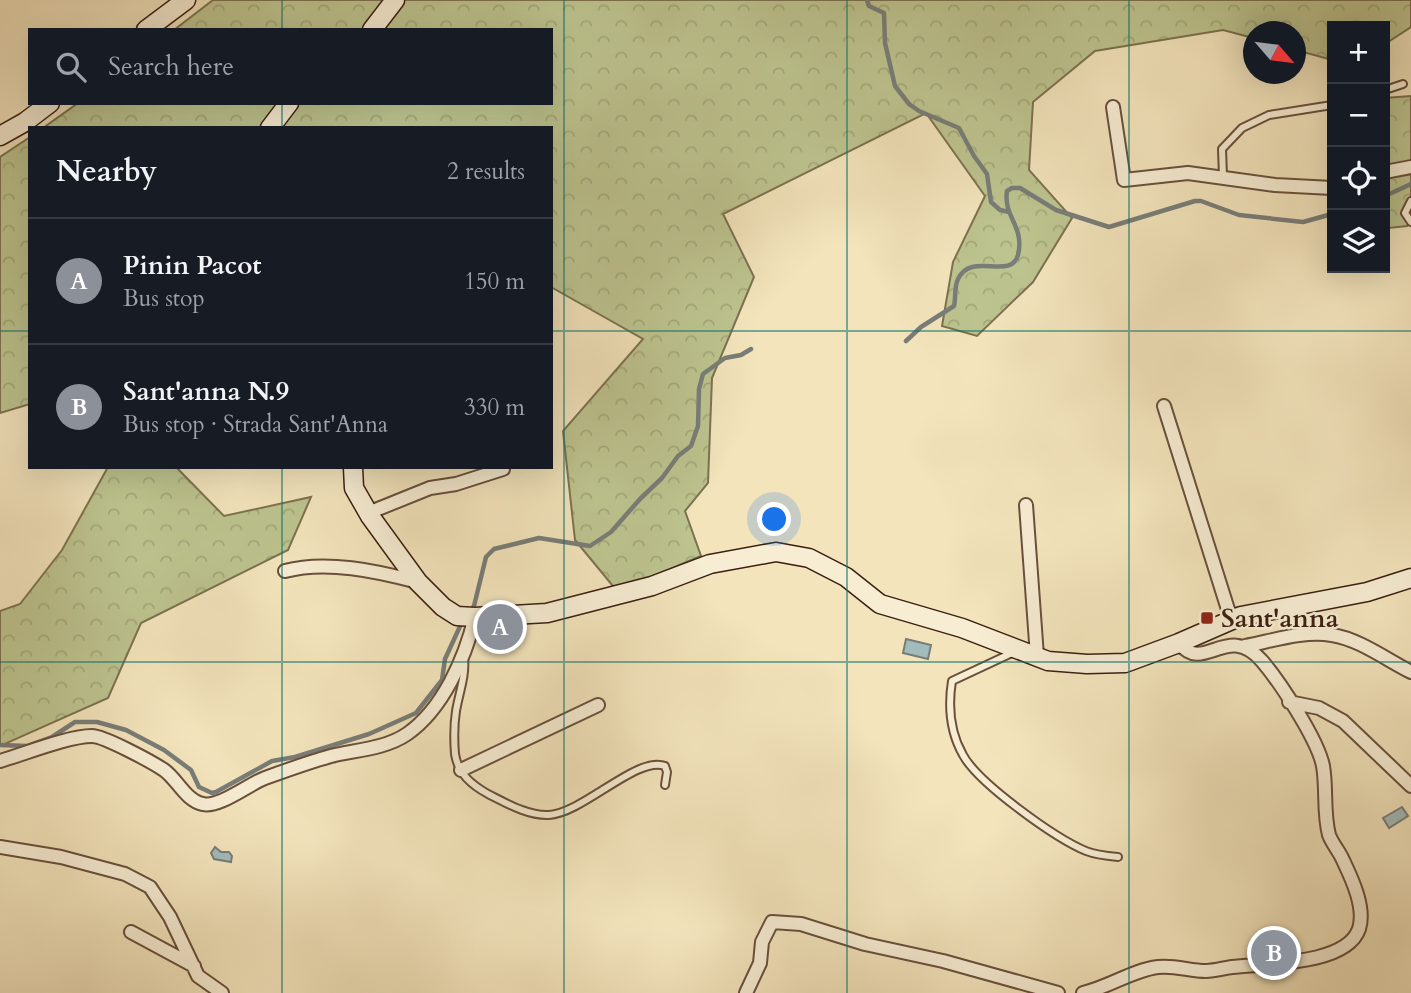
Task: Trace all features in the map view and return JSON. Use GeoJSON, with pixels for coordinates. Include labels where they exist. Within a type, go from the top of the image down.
{"type":"FeatureCollection","features":[{"type":"Feature","properties":{"kind":"street"},"geometry":{"type":"LineString","coordinates":[[149,28],[186,0]]}},
{"type":"Feature","properties":{"kind":"street"},"geometry":{"type":"LineString","coordinates":[[374,28],[395,0]]}},
{"type":"Feature","properties":{"kind":"street"},"geometry":{"type":"LineString","coordinates":[[0,136],[47,105]]}},
{"type":"Feature","properties":{"kind":"street"},"geometry":{"type":"LineString","coordinates":[[272,126],[287,105]]}},
{"type":"Feature","properties":{"kind":"street"},"geometry":{"type":"LineString","coordinates":[[1113,107],[1124,180],[1188,173],[1275,185],[1327,188]]}},
{"type":"Feature","properties":{"kind":"street"},"geometry":{"type":"LineString","coordinates":[[1390,171],[1411,167]]}},
{"type":"Feature","properties":{"kind":"street"},"geometry":{"type":"LineString","coordinates":[[1164,406],[1231,619]]}},
{"type":"Feature","properties":{"kind":"street"},"geometry":{"type":"LineString","coordinates":[[353,469],[354,488],[368,513],[418,582],[443,607],[466,616],[547,612],[652,586],[710,564],[776,552],[809,558],[846,577],[880,604],[962,628],[1048,660],[1087,664],[1125,663],[1179,643],[1231,619],[1367,592],[1411,578]]}},
{"type":"Feature","properties":{"kind":"street"},"geometry":{"type":"LineString","coordinates":[[368,513],[430,488],[456,484],[503,469]]}},
{"type":"Feature","properties":{"kind":"street"},"geometry":{"type":"LineString","coordinates":[[1026,505],[1037,656]]}},
{"type":"Feature","properties":{"kind":"street"},"geometry":{"type":"LineString","coordinates":[[285,571],[296,568],[333,568],[371,572],[418,582]]}},
{"type":"Feature","properties":{"kind":"street"},"geometry":{"type":"LineString","coordinates":[[0,761],[94,736],[165,771],[192,800],[210,805],[251,783],[329,757],[378,746],[406,734],[433,708],[464,653],[466,616]]}},
{"type":"Feature","properties":{"kind":"street"},"geometry":{"type":"LineString","coordinates":[[1179,643],[1185,651],[1193,655],[1233,645],[1245,646],[1303,635],[1332,635],[1356,643],[1411,672]]}},
{"type":"Feature","properties":{"kind":"street"},"geometry":{"type":"LineString","coordinates":[[1083,993],[1157,967],[1206,971],[1308,960],[1347,944],[1359,930],[1359,900],[1343,860],[1330,838],[1326,822],[1323,767],[1319,750],[1261,660],[1245,646]]}},
{"type":"Feature","properties":{"kind":"street"},"geometry":{"type":"LineString","coordinates":[[1289,702],[1319,708],[1343,721],[1411,786]]}},
{"type":"Feature","properties":{"kind":"street"},"geometry":{"type":"LineString","coordinates":[[461,770],[598,705]]}},
{"type":"Feature","properties":{"kind":"street"},"geometry":{"type":"LineString","coordinates":[[0,847],[61,857],[125,874],[150,887],[170,917],[198,976],[222,993]]}},
{"type":"Feature","properties":{"kind":"street"},"geometry":{"type":"LineString","coordinates":[[746,993],[760,962],[762,942],[772,922],[801,924],[865,944],[943,961],[1058,993]]}},
{"type":"Feature","properties":{"kind":"street"},"geometry":{"type":"LineString","coordinates":[[131,932],[194,966]]}},
{"type":"Feature","properties":{"kind":"lane"},"geometry":{"type":"LineString","coordinates":[[1390,88],[1403,84]]}},
{"type":"Feature","properties":{"kind":"lane"},"geometry":{"type":"LineString","coordinates":[[1223,176],[1222,149],[1242,128],[1269,115],[1327,106]]}},
{"type":"Feature","properties":{"kind":"lane"},"geometry":{"type":"LineString","coordinates":[[1411,201],[1405,213],[1411,222]]}},
{"type":"Feature","properties":{"kind":"lane"},"geometry":{"type":"LineString","coordinates":[[1018,649],[952,681],[949,702],[951,719],[964,757],[994,788],[1047,828],[1084,850],[1118,857]]}},
{"type":"Feature","properties":{"kind":"lane"},"geometry":{"type":"LineString","coordinates":[[464,653],[465,668],[454,733],[456,757],[461,770],[475,787],[505,803],[546,815],[563,813],[653,764],[665,766],[665,785]]}},
{"type":"Feature","properties":{"kind":"green space"},"geometry":{"type":"Polygon","coordinates":[[[213,0],[1411,0],[1411,27],[1390,41],[1390,21],[1327,21],[1327,59],[1306,53],[1306,21],[1243,21],[1243,35],[1223,30],[1095,51],[1033,102],[1029,170],[1072,218],[1033,282],[977,336],[942,326],[953,262],[985,196],[926,113],[723,214],[754,277],[712,378],[708,483],[685,511],[701,556],[617,591],[575,540],[563,431],[643,339],[553,288],[553,126],[46,126],[75,105],[553,105],[553,28],[177,28],[213,0]]]}},
{"type":"Feature","properties":{"kind":"green space"},"geometry":{"type":"Polygon","coordinates":[[[1411,96],[1411,218],[1407,226],[1390,228],[1390,147],[1390,98],[1411,96]]]}},
{"type":"Feature","properties":{"kind":"green space"},"geometry":{"type":"Polygon","coordinates":[[[28,138],[28,405],[0,413],[0,157],[28,138]]]}},
{"type":"Feature","properties":{"kind":"green space"},"geometry":{"type":"Polygon","coordinates":[[[107,469],[178,469],[224,516],[311,497],[288,550],[141,623],[108,698],[0,746],[0,611],[20,604],[62,550],[107,469]]]}},
{"type":"Feature","properties":{"kind":"water"},"geometry":{"type":"Polygon","coordinates":[[[906,639],[931,645],[928,659],[903,653],[906,639]]]}},
{"type":"Feature","properties":{"kind":"water"},"geometry":{"type":"Polygon","coordinates":[[[1402,807],[1408,816],[1389,828],[1383,818],[1402,807]]]}},
{"type":"Feature","properties":{"kind":"water"},"geometry":{"type":"Polygon","coordinates":[[[215,847],[221,852],[229,852],[232,856],[231,862],[214,859],[211,853],[215,847]]]}},
{"type":"Feature","properties":{"kind":"waterway"},"geometry":{"type":"LineString","coordinates":[[867,0],[869,6],[884,13],[885,43],[895,86],[909,104],[919,111],[959,128],[987,174],[991,202],[1000,210],[1009,212]]}},
{"type":"Feature","properties":{"kind":"waterway"},"geometry":{"type":"LineString","coordinates":[[1390,194],[1411,184]]}},
{"type":"Feature","properties":{"kind":"waterway"},"geometry":{"type":"LineString","coordinates":[[906,341],[921,327],[954,306],[957,282],[964,271],[972,267],[1008,266],[1014,262],[1018,255],[1019,236],[1008,208],[1007,191],[1012,188],[1020,188],[1056,210],[1109,227],[1195,201],[1239,215],[1303,222],[1327,215]]}},
{"type":"Feature","properties":{"kind":"waterway"},"geometry":{"type":"LineString","coordinates":[[469,612],[474,606],[486,557],[494,549],[539,538],[590,546],[611,532],[662,478],[678,456],[691,446],[698,426],[699,389],[703,374],[725,358],[741,355],[751,349]]}},
{"type":"Feature","properties":{"kind":"waterway"},"geometry":{"type":"LineString","coordinates":[[0,745],[27,746],[52,737],[75,722],[97,722],[126,730],[164,750],[191,770],[199,787],[216,792],[272,761],[295,757],[369,734],[416,713],[442,680],[445,659],[462,622]]}},
{"type":"Feature","properties":{"kind":"place","name":"Sant'anna"},"geometry":{"type":"Point","coordinates":[1207,618]}},
{"type":"Feature","properties":{"kind":"place","name":"Pinin Pacot"},"geometry":{"type":"Point","coordinates":[500,627]}},
{"type":"Feature","properties":{"kind":"place","name":"Sant'anna N.9"},"geometry":{"type":"Point","coordinates":[1274,953]}}]}
